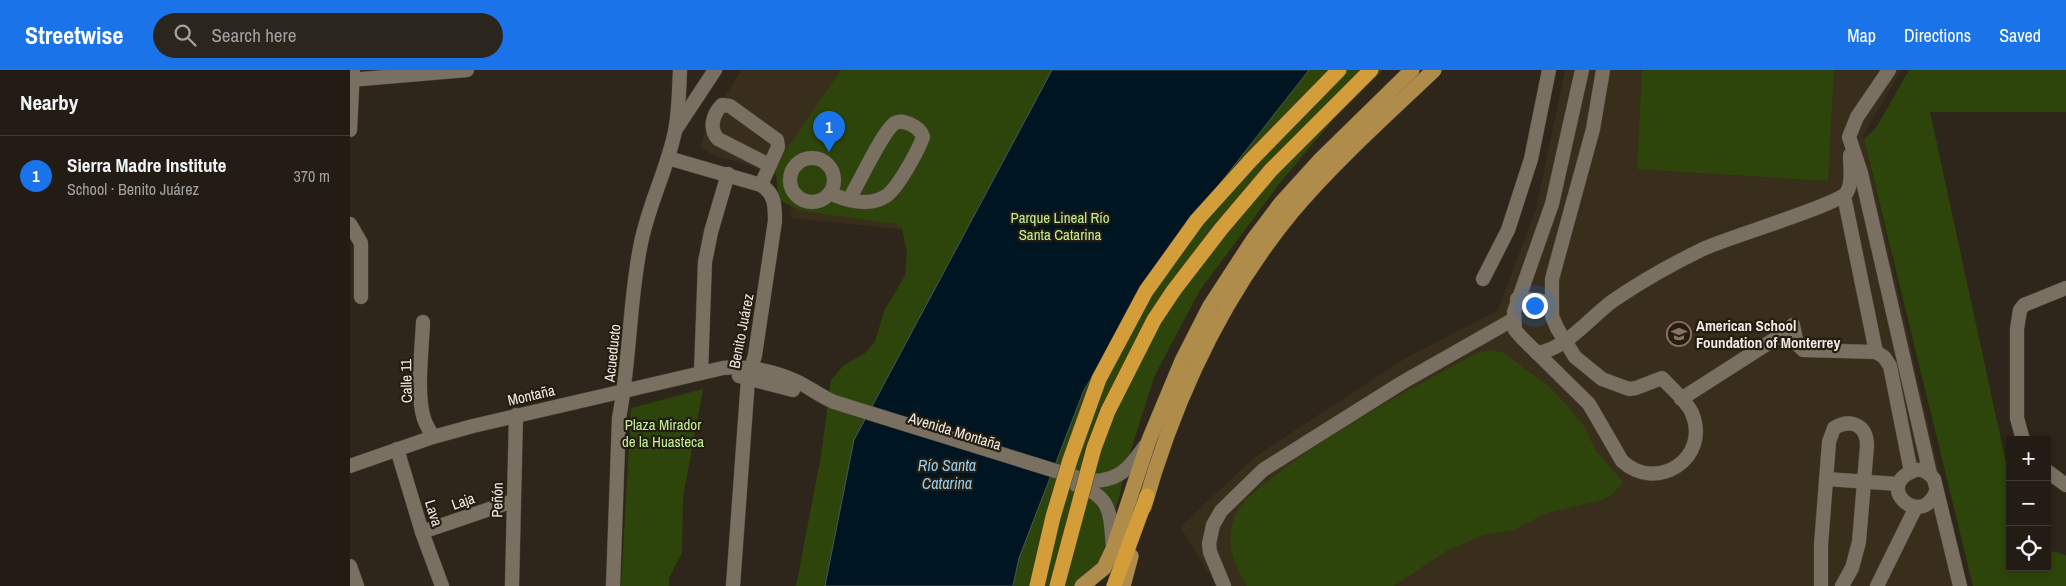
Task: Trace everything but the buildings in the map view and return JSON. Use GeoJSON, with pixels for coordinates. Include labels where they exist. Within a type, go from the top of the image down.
{"type":"FeatureCollection","features":[{"type":"Feature","properties":{"kind":"highway"},"geometry":{"type":"LineString","coordinates":[[1037,586],[1053,517],[1070,460],[1099,380],[1146,291],[1197,220],[1250,160],[1339,70]]}},
{"type":"Feature","properties":{"kind":"highway"},"geometry":{"type":"LineString","coordinates":[[1057,586],[1094,448],[1108,411],[1154,320],[1174,290],[1221,229],[1271,170],[1371,70]]}},
{"type":"Feature","properties":{"kind":"highway"},"geometry":{"type":"LineString","coordinates":[[1114,586],[1148,496]]}},
{"type":"Feature","properties":{"kind":"main road"},"geometry":{"type":"LineString","coordinates":[[1082,586],[1104,568],[1113,549],[1149,440],[1186,353],[1210,306],[1253,240],[1281,203],[1321,158],[1412,70]]}},
{"type":"Feature","properties":{"kind":"main road"},"geometry":{"type":"LineString","coordinates":[[1123,586],[1171,421],[1216,325],[1262,252],[1293,211],[1434,70]]}},
{"type":"Feature","properties":{"kind":"street"},"geometry":{"type":"LineString","coordinates":[[350,130],[352,77],[466,70]]}},
{"type":"Feature","properties":{"kind":"street"},"geometry":{"type":"LineString","coordinates":[[676,129],[680,70]]}},
{"type":"Feature","properties":{"kind":"street"},"geometry":{"type":"LineString","coordinates":[[676,129],[715,70]]}},
{"type":"Feature","properties":{"kind":"street"},"geometry":{"type":"LineString","coordinates":[[1483,279],[1508,230],[1531,159],[1549,70]]}},
{"type":"Feature","properties":{"kind":"street"},"geometry":{"type":"LineString","coordinates":[[1582,70],[1552,204],[1532,265],[1517,299],[1514,319],[1515,330],[1588,404],[1622,461],[1629,468],[1638,472],[1661,473],[1674,467],[1690,455],[1696,440],[1691,411],[1662,378],[1636,388],[1629,388],[1602,379],[1575,357],[1556,328],[1552,316],[1552,279],[1587,156],[1603,70]]}},
{"type":"Feature","properties":{"kind":"street"},"geometry":{"type":"LineString","coordinates":[[1537,353],[1550,351],[1612,302],[1680,260],[1713,244],[1811,210],[1844,196],[1850,186],[1849,137],[1857,116],[1889,70]]}},
{"type":"Feature","properties":{"kind":"street"},"geometry":{"type":"LineString","coordinates":[[761,185],[778,147],[777,140],[730,106],[724,105],[720,107],[712,124],[714,135],[718,139],[769,165]]}},
{"type":"Feature","properties":{"kind":"street"},"geometry":{"type":"LineString","coordinates":[[830,192],[850,200],[868,202],[887,196],[907,169],[920,146],[922,137],[919,130],[904,122],[893,124],[876,149],[850,200]]}},
{"type":"Feature","properties":{"kind":"street","name":"Acueducto"},"geometry":{"type":"LineString","coordinates":[[613,586],[620,418],[640,248],[652,201],[668,158],[676,129]]}},
{"type":"Feature","properties":{"kind":"street"},"geometry":{"type":"LineString","coordinates":[[1850,144],[1861,174],[1930,474]]}},
{"type":"Feature","properties":{"kind":"street"},"geometry":{"type":"LineString","coordinates":[[1565,150],[1587,156]]}},
{"type":"Feature","properties":{"kind":"street"},"geometry":{"type":"LineString","coordinates":[[668,158],[761,185],[772,194],[793,190]]}},
{"type":"Feature","properties":{"kind":"street"},"geometry":{"type":"LineString","coordinates":[[810,158],[822,160],[832,168],[834,181],[830,192],[820,200],[808,201],[797,196],[793,190],[790,185],[791,172],[798,162],[810,158]]}},
{"type":"Feature","properties":{"kind":"street"},"geometry":{"type":"LineString","coordinates":[[701,373],[705,262],[710,232],[728,174]]}},
{"type":"Feature","properties":{"kind":"street","name":"Benito Juárez"},"geometry":{"type":"LineString","coordinates":[[732,586],[750,374],[756,355],[776,221],[772,194]]}},
{"type":"Feature","properties":{"kind":"street"},"geometry":{"type":"LineString","coordinates":[[1844,196],[1876,352]]}},
{"type":"Feature","properties":{"kind":"street"},"geometry":{"type":"LineString","coordinates":[[350,224],[361,243],[361,296]]}},
{"type":"Feature","properties":{"kind":"street"},"geometry":{"type":"LineString","coordinates":[[2021,436],[2017,418],[2017,329],[2020,310],[2024,305],[2066,288]]}},
{"type":"Feature","properties":{"kind":"street"},"geometry":{"type":"LineString","coordinates":[[1517,299],[1539,300],[1552,306]]}},
{"type":"Feature","properties":{"kind":"street"},"geometry":{"type":"LineString","coordinates":[[1224,586],[1210,552],[1209,544],[1213,526],[1221,511],[1262,470],[1404,382],[1514,319]]}},
{"type":"Feature","properties":{"kind":"street","name":"Calle 11"},"geometry":{"type":"LineString","coordinates":[[423,322],[420,380],[424,419],[433,437]]}},
{"type":"Feature","properties":{"kind":"street"},"geometry":{"type":"LineString","coordinates":[[1681,399],[1784,333],[1793,325],[1797,344],[1802,350],[1876,352],[1884,357],[1890,366],[1912,472]]}},
{"type":"Feature","properties":{"kind":"street","name":"Montaña"},"geometry":{"type":"LineString","coordinates":[[350,466],[433,437],[516,415],[723,368],[750,374],[796,380],[831,405]]}},
{"type":"Feature","properties":{"kind":"street","name":"Avenida Montaña"},"geometry":{"type":"LineString","coordinates":[[831,405],[1087,485],[1101,497],[1108,508],[1111,516],[1113,549]]}},
{"type":"Feature","properties":{"kind":"street","name":"Peñón"},"geometry":{"type":"LineString","coordinates":[[512,586],[516,415]]}},
{"type":"Feature","properties":{"kind":"street"},"geometry":{"type":"LineString","coordinates":[[1821,586],[1821,544],[1831,433],[1840,424],[1849,424],[1864,430],[1866,433],[1865,482],[1859,542],[1852,568],[1842,586]]}},
{"type":"Feature","properties":{"kind":"street","name":"Avenida Montaña"},"geometry":{"type":"LineString","coordinates":[[1087,485],[1104,481],[1128,469],[1149,440]]}},
{"type":"Feature","properties":{"kind":"street","name":"Lava"},"geometry":{"type":"LineString","coordinates":[[397,449],[422,532],[442,586]]}},
{"type":"Feature","properties":{"kind":"street"},"geometry":{"type":"LineString","coordinates":[[1936,492],[1929,503],[1916,507],[1908,505],[1902,500],[1898,492],[1898,484],[1902,477],[1916,469],[1930,474],[1934,479],[1960,586]]}},
{"type":"Feature","properties":{"kind":"street"},"geometry":{"type":"LineString","coordinates":[[2051,475],[2066,485]]}},
{"type":"Feature","properties":{"kind":"street"},"geometry":{"type":"LineString","coordinates":[[1826,479],[1898,484]]}},
{"type":"Feature","properties":{"kind":"street","name":"Laja"},"geometry":{"type":"LineString","coordinates":[[422,532],[514,501]]}},
{"type":"Feature","properties":{"kind":"street"},"geometry":{"type":"LineString","coordinates":[[1878,586],[1916,507]]}},
{"type":"Feature","properties":{"kind":"street"},"geometry":{"type":"LineString","coordinates":[[350,566],[357,586]]}},
{"type":"Feature","properties":{"kind":"shaded area"},"geometry":{"type":"Polygon","coordinates":[[[742,70],[998,70],[905,230],[792,218],[791,208],[776,175],[733,160],[716,157],[700,147],[711,117],[742,70]]]}},
{"type":"Feature","properties":{"kind":"shaded area","name":"American School Foundation of Monterrey"},"geometry":{"type":"Polygon","coordinates":[[[1565,70],[1902,70],[1863,135],[1933,446],[1968,586],[1217,586],[1180,527],[1256,456],[1404,359],[1498,310],[1536,209],[1565,70]]]}},
{"type":"Feature","properties":{"kind":"green space","name":"Parque Lineal Río Santa Catarina"},"geometry":{"type":"Polygon","coordinates":[[[841,70],[1383,70],[1333,120],[1283,179],[1200,290],[1155,375],[1126,465],[1120,494],[1093,586],[796,586],[821,456],[831,380],[844,365],[864,354],[875,342],[884,311],[905,276],[907,252],[902,229],[896,224],[802,211],[779,200],[775,166],[841,70]]]}},
{"type":"Feature","properties":{"kind":"green space"},"geometry":{"type":"Polygon","coordinates":[[[1642,70],[1834,70],[1828,181],[1637,169],[1642,70]]]}},
{"type":"Feature","properties":{"kind":"green space"},"geometry":{"type":"Polygon","coordinates":[[[1909,70],[2066,70],[2066,112],[1930,112],[2006,463],[2006,571],[2051,571],[2051,551],[2066,555],[2066,586],[1973,586],[1864,139],[1876,128],[1909,70]]]}},
{"type":"Feature","properties":{"kind":"green space"},"geometry":{"type":"Polygon","coordinates":[[[1492,350],[1502,352],[1549,386],[1583,424],[1596,451],[1623,482],[1613,494],[1603,500],[1546,513],[1514,530],[1481,536],[1446,551],[1394,586],[1247,586],[1232,554],[1230,537],[1234,518],[1250,495],[1297,459],[1373,410],[1479,352],[1492,350]]]}},
{"type":"Feature","properties":{"kind":"green space","name":"Plaza Mirador de la Huasteca"},"geometry":{"type":"Polygon","coordinates":[[[703,389],[683,497],[682,553],[669,578],[669,586],[621,586],[631,408],[703,389]]]}},
{"type":"Feature","properties":{"kind":"water","name":"Río Santa Catarina"},"geometry":{"type":"Polygon","coordinates":[[[1052,70],[1309,70],[1171,246],[1084,390],[1019,558],[1013,586],[825,586],[854,440],[1052,70]]]}},
{"type":"Feature","properties":{"kind":"place","name":"Sierra Madre Institute"},"geometry":{"type":"Point","coordinates":[829,152]}},
{"type":"Feature","properties":{"kind":"place","name":"American School Foundation of Monterrey"},"geometry":{"type":"Point","coordinates":[1679,334]}}]}
